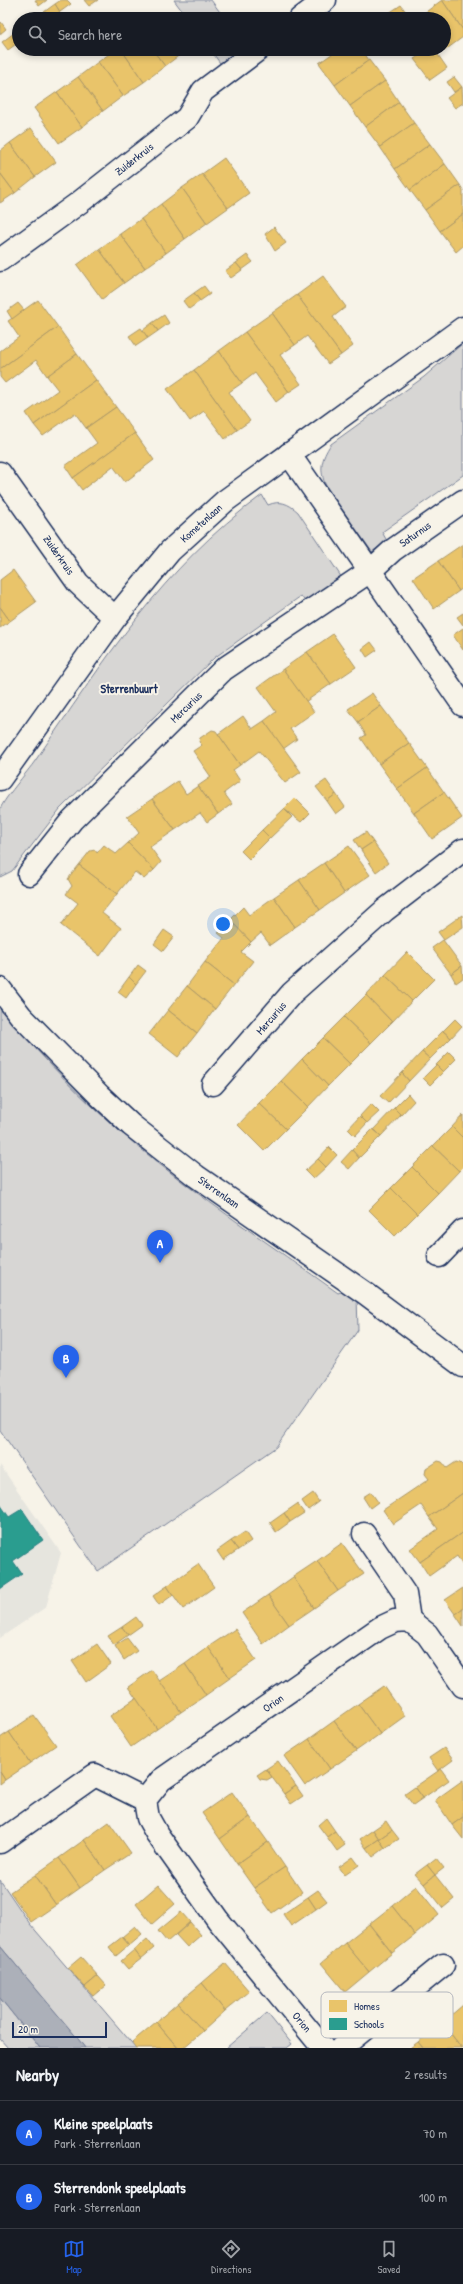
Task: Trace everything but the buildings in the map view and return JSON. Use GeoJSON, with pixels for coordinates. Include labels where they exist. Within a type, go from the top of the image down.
{"type":"FeatureCollection","features":[{"type":"Feature","properties":{"kind":"street"},"geometry":{"type":"LineString","coordinates":[[309,12],[325,0]]}},
{"type":"Feature","properties":{"kind":"street","name":"Zuiderkruis"},"geometry":{"type":"LineString","coordinates":[[0,260],[80,202],[187,118],[203,90],[249,56]]}},
{"type":"Feature","properties":{"kind":"street","name":"Kometenlaan"},"geometry":{"type":"LineString","coordinates":[[0,779],[115,618],[170,551],[225,501],[463,328]]}},
{"type":"Feature","properties":{"kind":"street"},"geometry":{"type":"LineString","coordinates":[[289,454],[463,706]]}},
{"type":"Feature","properties":{"kind":"street","name":"Zuiderkruis"},"geometry":{"type":"LineString","coordinates":[[3,484],[78,583],[115,618]]}},
{"type":"Feature","properties":{"kind":"street","name":"Saturnus"},"geometry":{"type":"LineString","coordinates":[[370,571],[393,550],[463,501]]}},
{"type":"Feature","properties":{"kind":"street","name":"Mercurius"},"geometry":{"type":"LineString","coordinates":[[29,874],[72,820],[224,669],[370,571]]}},
{"type":"Feature","properties":{"kind":"street","name":"Mercurius"},"geometry":{"type":"LineString","coordinates":[[213,1084],[292,993],[385,910],[463,850]]}},
{"type":"Feature","properties":{"kind":"street","name":"Sterrenlaan"},"geometry":{"type":"LineString","coordinates":[[0,989],[32,1027],[131,1125],[196,1176],[365,1293],[463,1366]]}},
{"type":"Feature","properties":{"kind":"street"},"geometry":{"type":"LineString","coordinates":[[439,1256],[463,1231]]}},
{"type":"Feature","properties":{"kind":"street"},"geometry":{"type":"LineString","coordinates":[[364,1534],[405,1594],[409,1620],[427,1634],[463,1686]]}},
{"type":"Feature","properties":{"kind":"street","name":"Orion"},"geometry":{"type":"LineString","coordinates":[[323,2048],[218,1920],[148,1818],[145,1800],[161,1780],[380,1628],[395,1622],[409,1620]]}},
{"type":"Feature","properties":{"kind":"street"},"geometry":{"type":"LineString","coordinates":[[0,1842],[95,1775],[145,1800]]}},
{"type":"Feature","properties":{"kind":"street"},"geometry":{"type":"LineString","coordinates":[[410,1992],[443,1965]]}},
{"type":"Feature","properties":{"kind":"street"},"geometry":{"type":"LineString","coordinates":[[341,2048],[353,2038]]}},
{"type":"Feature","properties":{"kind":"shaded area"},"geometry":{"type":"Polygon","coordinates":[[[174,0],[211,0],[220,12],[183,12],[174,0]]]}},
{"type":"Feature","properties":{"kind":"shaded area"},"geometry":{"type":"Polygon","coordinates":[[[215,56],[236,56],[222,66],[215,56]]]}},
{"type":"Feature","properties":{"kind":"shaded area"},"geometry":{"type":"Polygon","coordinates":[[[463,343],[463,475],[382,532],[387,541],[372,552],[326,486],[322,475],[322,465],[325,455],[331,444],[424,377],[463,343]]]}},
{"type":"Feature","properties":{"kind":"shaded area"},"geometry":{"type":"Polygon","coordinates":[[[262,495],[268,505],[272,503],[284,503],[291,506],[298,512],[344,581],[307,604],[301,596],[214,658],[60,809],[12,871],[0,877],[0,810],[5,800],[35,761],[111,652],[164,585],[194,553],[226,523],[262,495]]]}},
{"type":"Feature","properties":{"kind":"shaded area"},"geometry":{"type":"Polygon","coordinates":[[[0,1009],[81,1096],[159,1164],[209,1202],[338,1293],[349,1289],[357,1297],[358,1330],[276,1447],[98,1571],[0,1430],[0,1009]]]}},
{"type":"Feature","properties":{"kind":"shaded area"},"geometry":{"type":"Polygon","coordinates":[[[0,1465],[61,1553],[46,1607],[0,1638],[0,1465]]]}},
{"type":"Feature","properties":{"kind":"shaded area"},"geometry":{"type":"Polygon","coordinates":[[[0,1880],[30,1924],[136,2048],[85,2048],[0,1946],[0,1880]]]}},
{"type":"Feature","properties":{"kind":"shaded area"},"geometry":{"type":"Polygon","coordinates":[[[0,1946],[85,2048],[40,2048],[0,1998],[0,1946]]]}},
{"type":"Feature","properties":{"kind":"shaded area"},"geometry":{"type":"Polygon","coordinates":[[[0,1998],[40,2048],[8,2048],[0,2039],[0,1998]]]}},
{"type":"Feature","properties":{"kind":"shaded area"},"geometry":{"type":"Polygon","coordinates":[[[267,2013],[292,2044],[287,2048],[226,2048],[267,2013]]]}},
{"type":"Feature","properties":{"kind":"place","name":"Kleine speelplaats"},"geometry":{"type":"Point","coordinates":[160,1263]}},
{"type":"Feature","properties":{"kind":"place","name":"Sterrendonk speelplaats"},"geometry":{"type":"Point","coordinates":[66,1378]}},
{"type":"Feature","properties":{"kind":"district","name":"Sterrenbuurt"},"geometry":{"type":"Point","coordinates":[129,689]}}]}
